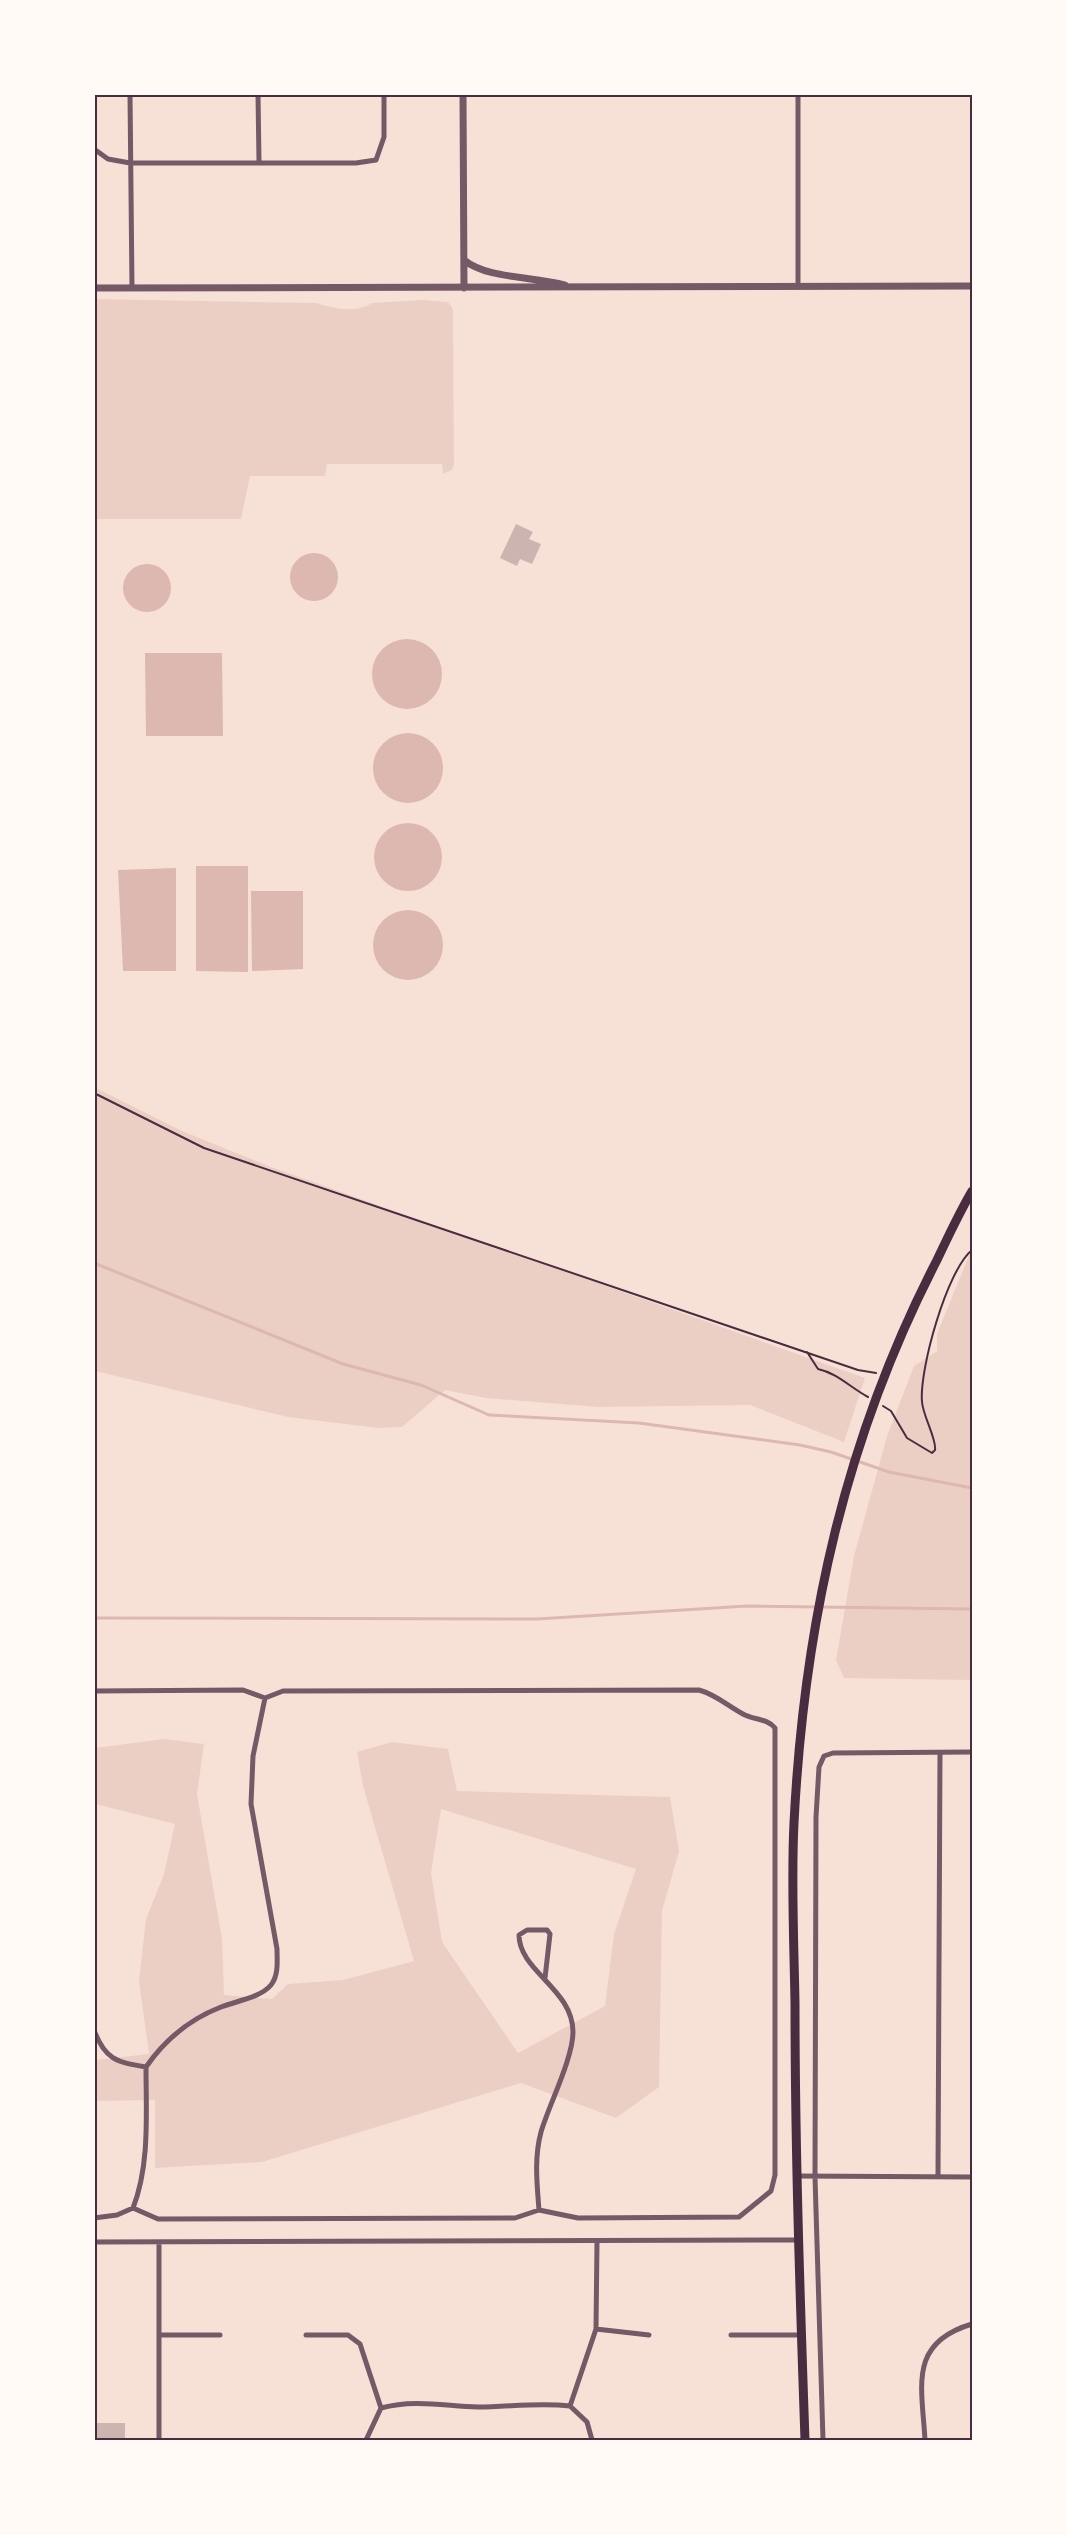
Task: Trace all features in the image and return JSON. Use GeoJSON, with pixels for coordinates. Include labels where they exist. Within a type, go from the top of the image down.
{"type":"FeatureCollection","features":[{"type":"Feature","properties":{"kind":"main road"},"geometry":{"type":"LineString","coordinates":[[805,2440],[800,2241],[795,2176],[794,1827],[807,1674],[825,1563],[849,1473],[882,1377],[917,1297],[972,1191]]}},
{"type":"Feature","properties":{"kind":"street"},"geometry":{"type":"LineString","coordinates":[[130,94],[132,288]]}},
{"type":"Feature","properties":{"kind":"street"},"geometry":{"type":"LineString","coordinates":[[258,94],[259,162]]}},
{"type":"Feature","properties":{"kind":"street"},"geometry":{"type":"LineString","coordinates":[[94,148],[108,159],[130,163],[356,163],[376,160],[384,137],[384,94]]}},
{"type":"Feature","properties":{"kind":"street"},"geometry":{"type":"LineString","coordinates":[[463,94],[464,288]]}},
{"type":"Feature","properties":{"kind":"street"},"geometry":{"type":"LineString","coordinates":[[798,94],[798,287]]}},
{"type":"Feature","properties":{"kind":"street"},"geometry":{"type":"LineString","coordinates":[[464,260],[476,270],[541,278],[573,288]]}},
{"type":"Feature","properties":{"kind":"street"},"geometry":{"type":"LineString","coordinates":[[94,288],[972,286]]}},
{"type":"Feature","properties":{"kind":"street"},"geometry":{"type":"LineString","coordinates":[[94,1691],[243,1690],[265,1698],[283,1691],[699,1690],[713,1694],[746,1715],[771,1723],[775,1728],[775,2163],[771,2191],[739,2217],[578,2218],[539,2210],[515,2218],[158,2219],[133,2208],[117,2215],[94,2218]]}},
{"type":"Feature","properties":{"kind":"street"},"geometry":{"type":"LineString","coordinates":[[133,2208],[146,2134],[146,2067],[175,2034],[218,2008],[261,1993],[272,1984],[277,1972],[276,1949],[251,1804],[253,1756],[265,1698]]}},
{"type":"Feature","properties":{"kind":"street"},"geometry":{"type":"LineString","coordinates":[[823,2440],[815,2177],[816,1817],[819,1767],[824,1756],[833,1753],[972,1752]]}},
{"type":"Feature","properties":{"kind":"street"},"geometry":{"type":"LineString","coordinates":[[938,2176],[940,1753]]}},
{"type":"Feature","properties":{"kind":"street"},"geometry":{"type":"LineString","coordinates":[[539,2210],[536,2157],[540,2134],[573,2034],[571,2014],[557,1991],[545,1978],[521,1950],[519,1935],[527,1930],[547,1930],[550,1934],[545,1978]]}},
{"type":"Feature","properties":{"kind":"street"},"geometry":{"type":"LineString","coordinates":[[94,2030],[105,2054],[121,2063],[146,2067]]}},
{"type":"Feature","properties":{"kind":"street"},"geometry":{"type":"LineString","coordinates":[[795,2176],[972,2177]]}},
{"type":"Feature","properties":{"kind":"street"},"geometry":{"type":"LineString","coordinates":[[94,2242],[800,2241]]}},
{"type":"Feature","properties":{"kind":"street"},"geometry":{"type":"LineString","coordinates":[[159,2242],[159,2440]]}},
{"type":"Feature","properties":{"kind":"street"},"geometry":{"type":"LineString","coordinates":[[570,2406],[596,2329],[597,2242]]}},
{"type":"Feature","properties":{"kind":"street"},"geometry":{"type":"LineString","coordinates":[[925,2440],[921,2373],[926,2356],[939,2339],[972,2324]]}},
{"type":"Feature","properties":{"kind":"street"},"geometry":{"type":"LineString","coordinates":[[596,2329],[649,2335]]}},
{"type":"Feature","properties":{"kind":"street"},"geometry":{"type":"LineString","coordinates":[[159,2335],[220,2335]]}},
{"type":"Feature","properties":{"kind":"street"},"geometry":{"type":"LineString","coordinates":[[306,2335],[348,2335],[360,2344],[381,2408],[366,2440]]}},
{"type":"Feature","properties":{"kind":"street"},"geometry":{"type":"LineString","coordinates":[[731,2335],[802,2335]]}},
{"type":"Feature","properties":{"kind":"street"},"geometry":{"type":"LineString","coordinates":[[381,2408],[417,2401],[479,2407],[542,2402],[570,2406],[587,2422],[592,2440]]}},
{"type":"Feature","properties":{"kind":"path"},"geometry":{"type":"LineString","coordinates":[[94,1093],[204,1148],[882,1377]]}},
{"type":"Feature","properties":{"kind":"path"},"geometry":{"type":"LineString","coordinates":[[935,1450],[923,1414],[924,1372],[935,1325],[952,1283],[972,1250]]}},
{"type":"Feature","properties":{"kind":"path"},"geometry":{"type":"LineString","coordinates":[[807,1352],[818,1369]]}},
{"type":"Feature","properties":{"kind":"shaded area"},"geometry":{"type":"Polygon","coordinates":[[[94,299],[316,303],[351,309],[372,303],[422,300],[448,302],[453,309],[454,464],[452,470],[443,474],[442,464],[327,464],[325,476],[250,476],[241,519],[95,519],[94,299]]]}},
{"type":"Feature","properties":{"kind":"shaded area"},"geometry":{"type":"Polygon","coordinates":[[[314,553],[331,560],[338,577],[331,594],[314,601],[297,594],[290,577],[297,560],[314,553]]]}},
{"type":"Feature","properties":{"kind":"shaded area"},"geometry":{"type":"Polygon","coordinates":[[[147,564],[164,571],[171,588],[164,605],[147,612],[130,605],[123,588],[130,571],[147,564]]]}},
{"type":"Feature","properties":{"kind":"shaded area"},"geometry":{"type":"Polygon","coordinates":[[[407,639],[426,645],[436,655],[442,674],[436,693],[426,703],[407,709],[388,703],[378,693],[372,674],[378,655],[388,645],[407,639]]]}},
{"type":"Feature","properties":{"kind":"shaded area"},"geometry":{"type":"Polygon","coordinates":[[[145,653],[222,653],[223,736],[146,736],[145,653]]]}},
{"type":"Feature","properties":{"kind":"shaded area"},"geometry":{"type":"Polygon","coordinates":[[[408,733],[427,739],[437,749],[443,768],[437,787],[427,797],[408,803],[389,797],[379,787],[373,768],[379,749],[389,739],[408,733]]]}},
{"type":"Feature","properties":{"kind":"shaded area"},"geometry":{"type":"Polygon","coordinates":[[[401,823],[415,823],[427,828],[437,838],[442,857],[437,876],[427,886],[415,891],[401,891],[389,886],[379,876],[374,864],[374,850],[379,838],[389,828],[401,823]]]}},
{"type":"Feature","properties":{"kind":"shaded area"},"geometry":{"type":"Polygon","coordinates":[[[196,866],[248,866],[248,972],[196,971],[196,866]]]}},
{"type":"Feature","properties":{"kind":"shaded area"},"geometry":{"type":"Polygon","coordinates":[[[176,868],[176,971],[123,971],[118,870],[176,868]]]}},
{"type":"Feature","properties":{"kind":"shaded area"},"geometry":{"type":"Polygon","coordinates":[[[251,891],[303,891],[303,969],[252,971],[251,891]]]}},
{"type":"Feature","properties":{"kind":"shaded area"},"geometry":{"type":"Polygon","coordinates":[[[408,910],[421,913],[433,920],[440,932],[443,945],[440,958],[433,970],[421,977],[408,980],[395,977],[383,970],[376,958],[373,945],[376,932],[383,920],[395,913],[408,910]]]}},
{"type":"Feature","properties":{"kind":"shaded area"},"geometry":{"type":"Polygon","coordinates":[[[94,1087],[182,1131],[271,1167],[865,1378],[844,1442],[750,1405],[598,1407],[486,1398],[445,1390],[402,1427],[378,1428],[288,1417],[95,1371],[94,1087]]]}},
{"type":"Feature","properties":{"kind":"shaded area"},"geometry":{"type":"Polygon","coordinates":[[[972,1248],[972,1680],[844,1678],[836,1660],[854,1556],[887,1436],[914,1366],[937,1351],[937,1334],[972,1248]]]}},
{"type":"Feature","properties":{"kind":"shaded area"},"geometry":{"type":"Polygon","coordinates":[[[164,1739],[204,1744],[197,1794],[222,1939],[224,1995],[272,1999],[288,1984],[343,1980],[414,1961],[363,1786],[357,1752],[392,1742],[448,1749],[457,1791],[670,1797],[679,1851],[662,1911],[659,2087],[616,2118],[521,2083],[262,2162],[155,2168],[155,2100],[95,2101],[95,2060],[149,2054],[139,1981],[146,1919],[164,1874],[175,1824],[95,1804],[95,1748],[164,1739]],[[441,1809],[431,1873],[442,1942],[518,2053],[605,2006],[614,1934],[636,1869],[441,1809]]]}},
{"type":"Feature","properties":{"kind":"building"},"geometry":{"type":"Polygon","coordinates":[[[516,524],[533,532],[529,539],[541,544],[532,564],[520,559],[517,566],[500,558],[516,524]]]}},
{"type":"Feature","properties":{"kind":"building"},"geometry":{"type":"Polygon","coordinates":[[[94,2423],[125,2423],[125,2440],[94,2440],[94,2423]]]}},
{"type":"Feature","properties":{"kind":"waterway"},"geometry":{"type":"LineString","coordinates":[[94,1263],[343,1364],[421,1385],[489,1415],[639,1423],[800,1445],[831,1452],[889,1472],[972,1488]]}},
{"type":"Feature","properties":{"kind":"waterway"},"geometry":{"type":"LineString","coordinates":[[94,1618],[537,1619],[747,1606],[972,1609]]}}]}
